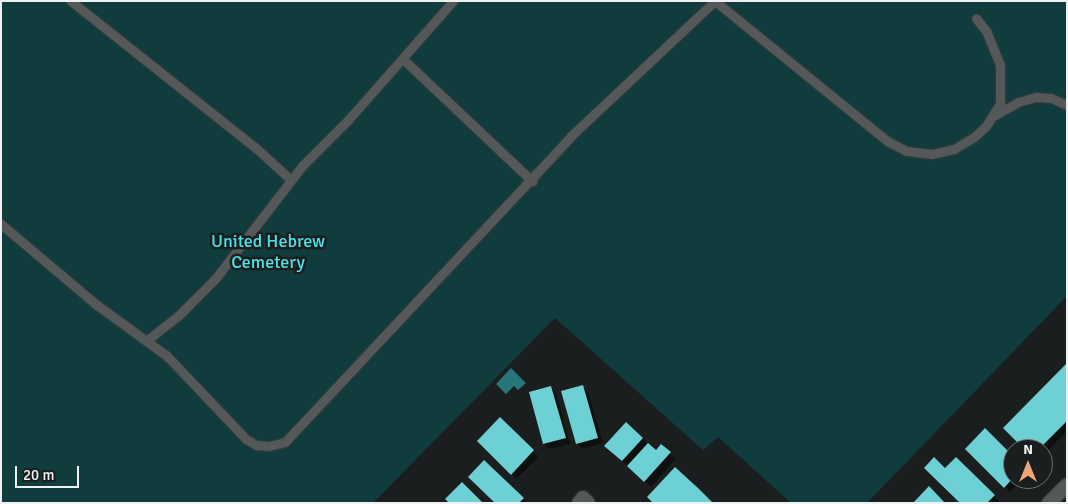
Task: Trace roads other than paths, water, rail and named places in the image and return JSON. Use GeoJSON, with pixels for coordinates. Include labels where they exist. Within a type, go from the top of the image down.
{"type":"FeatureCollection","features":[{"type":"Feature","properties":{"kind":"street"},"geometry":{"type":"LineString","coordinates":[[1049,503],[1066,487]]}},
{"type":"Feature","properties":{"kind":"street"},"geometry":{"type":"LineString","coordinates":[[579,503],[583,498],[588,503]]}},
{"type":"Feature","properties":{"kind":"lane"},"geometry":{"type":"LineString","coordinates":[[71,1],[256,148],[291,180]]}},
{"type":"Feature","properties":{"kind":"lane"},"geometry":{"type":"LineString","coordinates":[[146,341],[179,315],[214,279],[291,180],[403,59],[453,1]]}},
{"type":"Feature","properties":{"kind":"lane"},"geometry":{"type":"LineString","coordinates":[[1,224],[97,305],[167,356],[246,439],[256,445],[285,442],[603,103],[715,1],[887,141],[906,150],[932,154],[954,149],[974,137],[994,115],[1018,102],[1036,97],[1050,98],[1067,105]]}},
{"type":"Feature","properties":{"kind":"lane"},"geometry":{"type":"LineString","coordinates":[[976,18],[986,31],[1000,65],[1002,93],[994,115]]}},
{"type":"Feature","properties":{"kind":"lane"},"geometry":{"type":"LineString","coordinates":[[403,59],[532,180]]}},
{"type":"Feature","properties":{"kind":"park label","name":"United Hebrew Cemetery"},"geometry":{"type":"Point","coordinates":[268,252]}}]}
